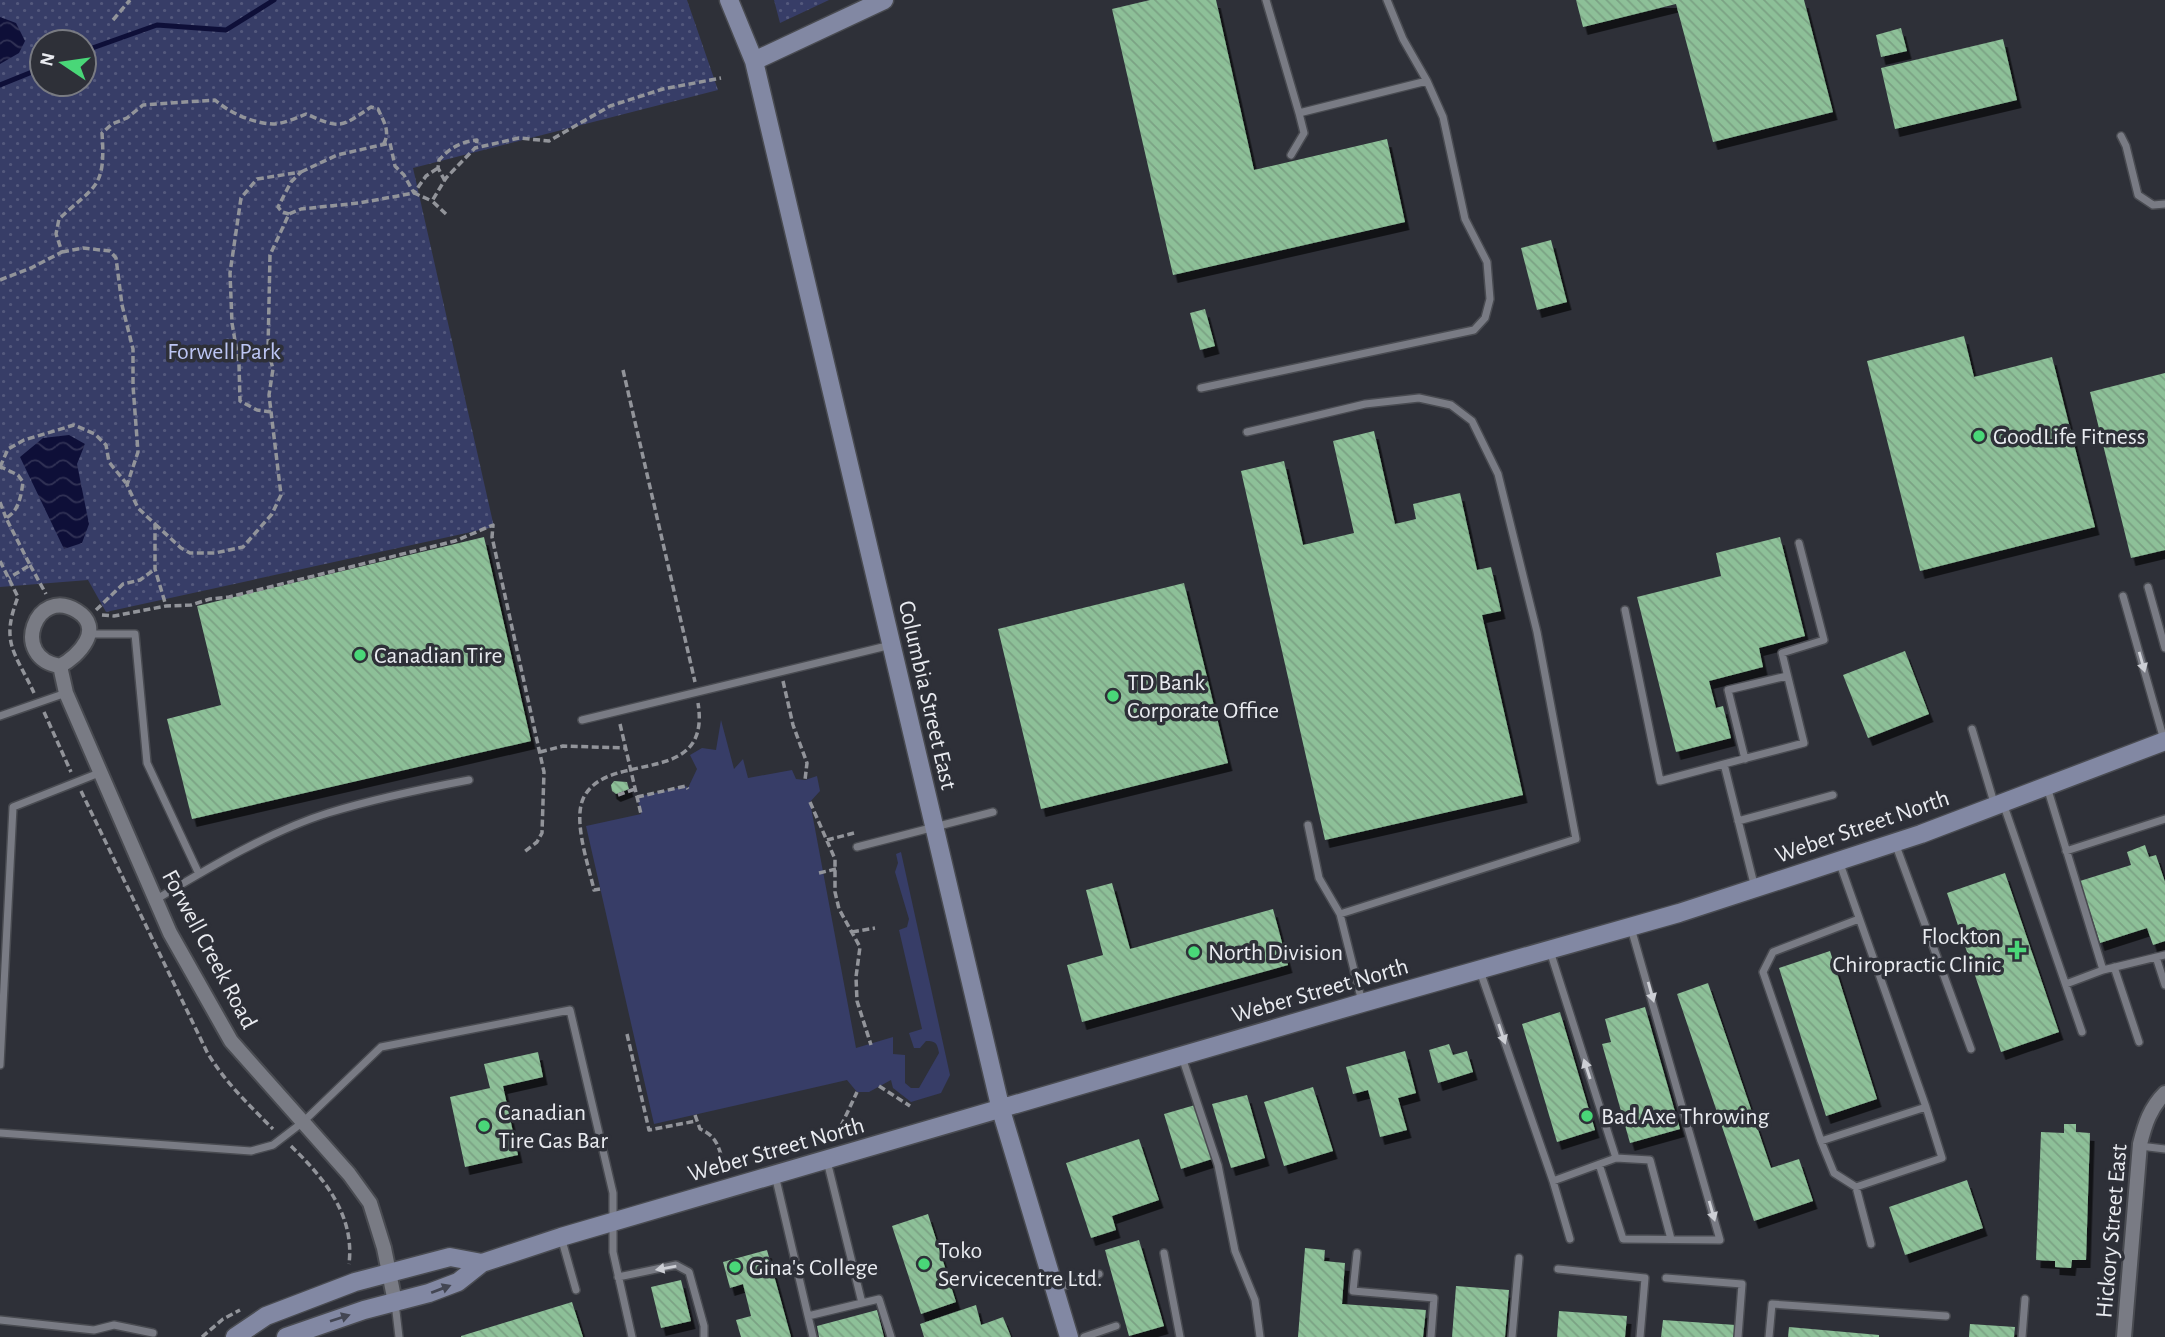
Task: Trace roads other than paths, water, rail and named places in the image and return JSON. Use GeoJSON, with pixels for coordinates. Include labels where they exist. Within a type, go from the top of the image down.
{"type":"FeatureCollection","features":[{"type":"Feature","properties":{"kind":"main road","name":"Columbia Street East"},"geometry":{"type":"LineString","coordinates":[[729,0],[754,61],[1001,1110],[1069,1337]]}},
{"type":"Feature","properties":{"kind":"main road"},"geometry":{"type":"LineString","coordinates":[[754,61],[884,0]]}},
{"type":"Feature","properties":{"kind":"main road","name":"Weber Street North"},"geometry":{"type":"LineString","coordinates":[[286,1337],[353,1313],[429,1293],[458,1282],[482,1263],[561,1237],[1631,927],[1755,888],[1895,842],[2165,741]]}},
{"type":"Feature","properties":{"kind":"main road","name":"Weber Street North"},"geometry":{"type":"LineString","coordinates":[[235,1337],[266,1316],[355,1282],[450,1257],[482,1263]]}},
{"type":"Feature","properties":{"kind":"street"},"geometry":{"type":"LineString","coordinates":[[54,606],[68,607],[79,612],[88,626],[86,643],[79,654],[60,666],[50,664],[42,658],[32,643],[30,634],[42,612],[54,606]]}},
{"type":"Feature","properties":{"kind":"street","name":"Forwell Creek Road"},"geometry":{"type":"LineString","coordinates":[[60,666],[66,693],[170,933],[231,1041],[349,1174],[370,1203],[384,1248],[395,1302]]}},
{"type":"Feature","properties":{"kind":"street","name":"Hickory Street East"},"geometry":{"type":"LineString","coordinates":[[2124,1337],[2139,1146],[2146,1120],[2156,1102],[2165,1093]]}},
{"type":"Feature","properties":{"kind":"lane"},"geometry":{"type":"LineString","coordinates":[[1266,0],[1304,133],[1291,156]]}},
{"type":"Feature","properties":{"kind":"lane"},"geometry":{"type":"LineString","coordinates":[[1201,388],[1474,330],[1485,318],[1490,299],[1487,262],[1465,219],[1443,117],[1427,81],[1403,39],[1387,0]]}},
{"type":"Feature","properties":{"kind":"lane"},"geometry":{"type":"LineString","coordinates":[[1299,113],[1427,81]]}},
{"type":"Feature","properties":{"kind":"lane"},"geometry":{"type":"LineString","coordinates":[[2121,136],[2138,195],[2153,205],[2165,204]]}},
{"type":"Feature","properties":{"kind":"lane"},"geometry":{"type":"LineString","coordinates":[[1247,432],[1365,404],[1419,398],[1451,405],[1472,421],[1498,474],[1537,632],[1576,839],[1340,914]]}},
{"type":"Feature","properties":{"kind":"lane"},"geometry":{"type":"LineString","coordinates":[[1625,610],[1660,781],[1804,743],[1782,653],[1824,640],[1799,543]]}},
{"type":"Feature","properties":{"kind":"lane"},"geometry":{"type":"LineString","coordinates":[[2148,587],[2165,648]]}},
{"type":"Feature","properties":{"kind":"lane"},"geometry":{"type":"LineString","coordinates":[[2123,596],[2165,741]]}},
{"type":"Feature","properties":{"kind":"lane"},"geometry":{"type":"LineString","coordinates":[[88,634],[135,634],[147,763],[200,874]]}},
{"type":"Feature","properties":{"kind":"lane"},"geometry":{"type":"LineString","coordinates":[[582,720],[891,645]]}},
{"type":"Feature","properties":{"kind":"lane"},"geometry":{"type":"LineString","coordinates":[[1745,759],[1728,690],[1787,676]]}},
{"type":"Feature","properties":{"kind":"lane"},"geometry":{"type":"LineString","coordinates":[[0,716],[66,693]]}},
{"type":"Feature","properties":{"kind":"lane"},"geometry":{"type":"LineString","coordinates":[[1972,729],[2082,1032]]}},
{"type":"Feature","properties":{"kind":"lane"},"geometry":{"type":"LineString","coordinates":[[1724,764],[1755,888]]}},
{"type":"Feature","properties":{"kind":"lane"},"geometry":{"type":"LineString","coordinates":[[0,1065],[13,807],[99,773]]}},
{"type":"Feature","properties":{"kind":"lane"},"geometry":{"type":"LineString","coordinates":[[155,900],[266,839],[326,814],[469,780]]}},
{"type":"Feature","properties":{"kind":"lane"},"geometry":{"type":"LineString","coordinates":[[2046,786],[2103,970]]}},
{"type":"Feature","properties":{"kind":"lane"},"geometry":{"type":"LineString","coordinates":[[1738,821],[1833,795]]}},
{"type":"Feature","properties":{"kind":"lane"},"geometry":{"type":"LineString","coordinates":[[857,847],[992,813]]}},
{"type":"Feature","properties":{"kind":"lane"},"geometry":{"type":"LineString","coordinates":[[2066,851],[2165,820]]}},
{"type":"Feature","properties":{"kind":"lane"},"geometry":{"type":"LineString","coordinates":[[1308,825],[1319,878],[1340,914],[1362,1003]]}},
{"type":"Feature","properties":{"kind":"lane"},"geometry":{"type":"LineString","coordinates":[[1895,842],[1971,1049]]}},
{"type":"Feature","properties":{"kind":"lane"},"geometry":{"type":"LineString","coordinates":[[1838,861],[1942,1158],[1856,1187]]}},
{"type":"Feature","properties":{"kind":"lane"},"geometry":{"type":"LineString","coordinates":[[1859,919],[1773,952],[1763,972],[1821,1142],[1834,1173],[1856,1187],[1871,1244]]}},
{"type":"Feature","properties":{"kind":"lane"},"geometry":{"type":"LineString","coordinates":[[1599,1164],[1623,1239],[1720,1240],[1631,927]]}},
{"type":"Feature","properties":{"kind":"lane"},"geometry":{"type":"LineString","coordinates":[[1550,950],[1616,1158]]}},
{"type":"Feature","properties":{"kind":"lane"},"geometry":{"type":"LineString","coordinates":[[2066,984],[2103,970],[2165,955]]}},
{"type":"Feature","properties":{"kind":"lane"},"geometry":{"type":"LineString","coordinates":[[2156,957],[2165,985]]}},
{"type":"Feature","properties":{"kind":"lane"},"geometry":{"type":"LineString","coordinates":[[2115,967],[2139,1042]]}},
{"type":"Feature","properties":{"kind":"lane"},"geometry":{"type":"LineString","coordinates":[[1480,970],[1553,1181],[1570,1239]]}},
{"type":"Feature","properties":{"kind":"lane"},"geometry":{"type":"LineString","coordinates":[[0,1133],[251,1150],[273,1145],[303,1122],[381,1047],[570,1010],[613,1193],[613,1252],[632,1337]]}},
{"type":"Feature","properties":{"kind":"lane"},"geometry":{"type":"LineString","coordinates":[[1182,1057],[1218,1165],[1235,1251],[1255,1300],[1260,1337]]}},
{"type":"Feature","properties":{"kind":"lane"},"geometry":{"type":"LineString","coordinates":[[1821,1142],[1926,1108]]}},
{"type":"Feature","properties":{"kind":"lane"},"geometry":{"type":"LineString","coordinates":[[2139,1146],[2165,1149]]}},
{"type":"Feature","properties":{"kind":"lane"},"geometry":{"type":"LineString","coordinates":[[1553,1181],[1616,1158],[1650,1160],[1671,1240]]}},
{"type":"Feature","properties":{"kind":"lane"},"geometry":{"type":"LineString","coordinates":[[827,1160],[862,1303]]}},
{"type":"Feature","properties":{"kind":"lane"},"geometry":{"type":"LineString","coordinates":[[775,1175],[813,1337]]}},
{"type":"Feature","properties":{"kind":"lane"},"geometry":{"type":"LineString","coordinates":[[561,1237],[576,1290]]}},
{"type":"Feature","properties":{"kind":"lane"},"geometry":{"type":"LineString","coordinates":[[1164,1253],[1180,1337]]}},
{"type":"Feature","properties":{"kind":"lane"},"geometry":{"type":"LineString","coordinates":[[1357,1253],[1353,1291],[1434,1298],[1431,1337]]}},
{"type":"Feature","properties":{"kind":"lane"},"geometry":{"type":"LineString","coordinates":[[1512,1337],[1519,1258]]}},
{"type":"Feature","properties":{"kind":"lane"},"geometry":{"type":"LineString","coordinates":[[618,1277],[676,1265],[684,1268],[689,1272],[704,1337]]}},
{"type":"Feature","properties":{"kind":"lane"},"geometry":{"type":"LineString","coordinates":[[1558,1269],[1645,1278],[1640,1337]]}},
{"type":"Feature","properties":{"kind":"lane"},"geometry":{"type":"LineString","coordinates":[[1055,1289],[1098,1274]]}},
{"type":"Feature","properties":{"kind":"lane"},"geometry":{"type":"LineString","coordinates":[[1666,1278],[1742,1284],[1738,1337]]}},
{"type":"Feature","properties":{"kind":"lane"},"geometry":{"type":"LineString","coordinates":[[808,1316],[879,1299],[891,1337]]}},
{"type":"Feature","properties":{"kind":"lane"},"geometry":{"type":"LineString","coordinates":[[2022,1337],[2025,1299]]}},
{"type":"Feature","properties":{"kind":"lane"},"geometry":{"type":"LineString","coordinates":[[395,1302],[399,1337]]}},
{"type":"Feature","properties":{"kind":"lane"},"geometry":{"type":"LineString","coordinates":[[1769,1337],[1772,1304],[1946,1316]]}},
{"type":"Feature","properties":{"kind":"lane"},"geometry":{"type":"LineString","coordinates":[[0,1320],[95,1334],[114,1325],[153,1333]]}},
{"type":"Feature","properties":{"kind":"lane"},"geometry":{"type":"LineString","coordinates":[[1084,1337],[1116,1326]]}},
{"type":"Feature","properties":{"kind":"water"},"geometry":{"type":"Polygon","coordinates":[[[0,17],[16,23],[25,41],[19,53],[0,64],[0,17]]]}},
{"type":"Feature","properties":{"kind":"water"},"geometry":{"type":"Polygon","coordinates":[[[69,435],[85,444],[77,464],[89,524],[82,543],[64,549],[20,457],[43,438],[69,435]]]}},
{"type":"Feature","properties":{"kind":"waterway"},"geometry":{"type":"LineString","coordinates":[[98,46],[157,25],[226,30],[274,0]]}},
{"type":"Feature","properties":{"kind":"waterway"},"geometry":{"type":"LineString","coordinates":[[0,85],[28,74]]}},
{"type":"Feature","properties":{"kind":"place","name":"GoodLife Fitness"},"geometry":{"type":"Point","coordinates":[1979,436]}},
{"type":"Feature","properties":{"kind":"place","name":"Canadian Tire"},"geometry":{"type":"Point","coordinates":[360,655]}},
{"type":"Feature","properties":{"kind":"place","name":"TD Bank Corporate Office"},"geometry":{"type":"Point","coordinates":[1113,696]}},
{"type":"Feature","properties":{"kind":"place","name":"Flockton Chiropractic Clinic"},"geometry":{"type":"Point","coordinates":[2017,950]}},
{"type":"Feature","properties":{"kind":"place","name":"North Division"},"geometry":{"type":"Point","coordinates":[1194,952]}},
{"type":"Feature","properties":{"kind":"place","name":"Bad Axe Throwing"},"geometry":{"type":"Point","coordinates":[1587,1116]}},
{"type":"Feature","properties":{"kind":"place","name":"Canadian Tire Gas Bar"},"geometry":{"type":"Point","coordinates":[484,1126]}},
{"type":"Feature","properties":{"kind":"place","name":"Toko Servicecentre Ltd."},"geometry":{"type":"Point","coordinates":[924,1264]}},
{"type":"Feature","properties":{"kind":"place","name":"Gina's College"},"geometry":{"type":"Point","coordinates":[735,1267]}},
{"type":"Feature","properties":{"kind":"park label","name":"Forwell Park"},"geometry":{"type":"Point","coordinates":[224,351]}}]}
